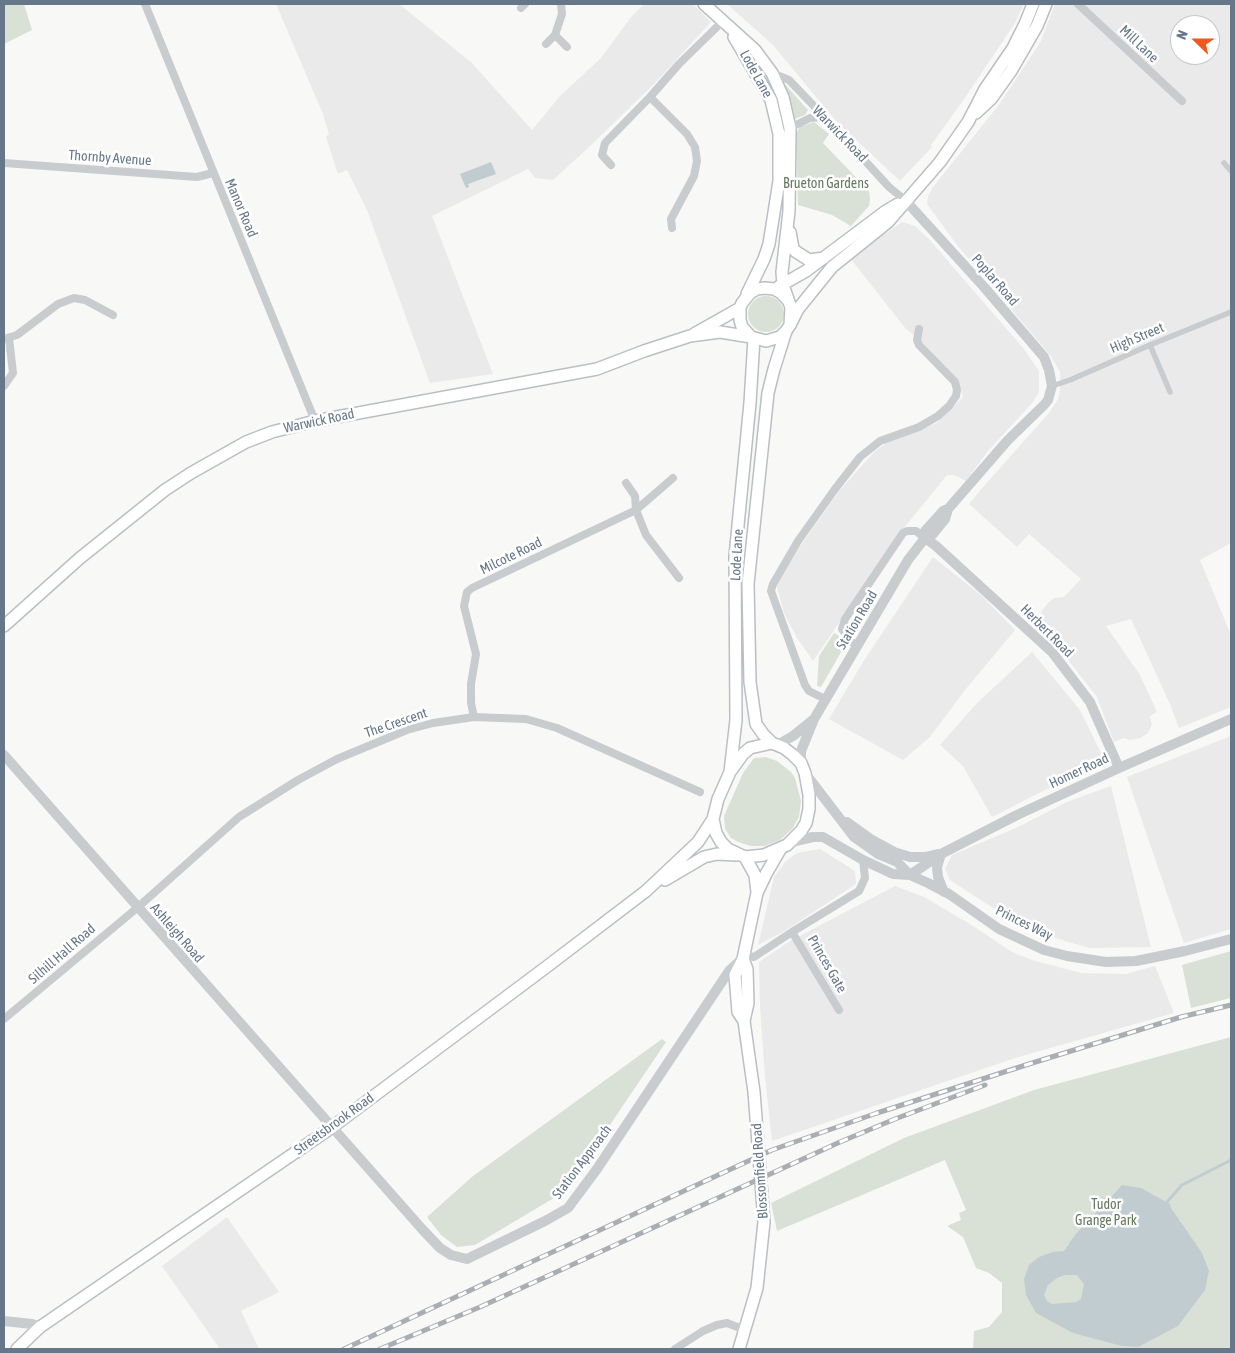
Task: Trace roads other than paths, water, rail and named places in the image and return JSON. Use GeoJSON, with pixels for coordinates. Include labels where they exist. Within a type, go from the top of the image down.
{"type":"FeatureCollection","features":[{"type":"Feature","properties":{"kind":"main road","name":"Lode Lane"},"geometry":{"type":"LineString","coordinates":[[704,4],[755,50],[772,73],[783,97],[790,128],[787,218],[779,287]]}},
{"type":"Feature","properties":{"kind":"main road"},"geometry":{"type":"LineString","coordinates":[[905,200],[886,211],[826,258],[779,287],[757,289],[742,303],[740,320],[742,327],[753,338],[766,341],[775,339],[788,328],[798,309],[832,267],[888,222],[905,200],[940,162],[971,117],[985,89],[1013,48],[1033,4]]}},
{"type":"Feature","properties":{"kind":"main road"},"geometry":{"type":"LineString","coordinates":[[971,117],[991,99],[1011,71],[1037,26],[1046,4]]}},
{"type":"Feature","properties":{"kind":"main road","name":"Lode Lane"},"geometry":{"type":"LineString","coordinates":[[726,24],[771,100],[779,134],[779,181],[769,244],[753,283],[742,303]]}},
{"type":"Feature","properties":{"kind":"main road"},"geometry":{"type":"LineString","coordinates":[[787,218],[795,251],[809,260],[826,258]]}},
{"type":"Feature","properties":{"kind":"main road"},"geometry":{"type":"LineString","coordinates":[[779,287],[791,307],[788,328]]}},
{"type":"Feature","properties":{"kind":"main road","name":"Warwick Road"},"geometry":{"type":"LineString","coordinates":[[690,336],[742,303]]}},
{"type":"Feature","properties":{"kind":"main road","name":"Lode Lane"},"geometry":{"type":"LineString","coordinates":[[774,744],[762,734],[756,724],[750,682],[748,584],[768,393],[788,328]]}},
{"type":"Feature","properties":{"kind":"main road","name":"Warwick Road"},"geometry":{"type":"LineString","coordinates":[[4,626],[141,508],[190,473],[246,442],[272,432],[315,421],[597,369],[690,336],[720,332],[753,338]]}},
{"type":"Feature","properties":{"kind":"main road","name":"Lode Lane"},"geometry":{"type":"LineString","coordinates":[[730,772],[736,720],[735,556],[750,403],[753,338]]}},
{"type":"Feature","properties":{"kind":"main road"},"geometry":{"type":"LineString","coordinates":[[774,744],[793,755],[803,768],[810,795],[806,823],[786,845],[764,855],[741,856],[728,850],[720,842],[716,833],[713,819],[718,799],[730,772],[743,754],[750,748],[774,744]]}},
{"type":"Feature","properties":{"kind":"main road","name":"Streetsbrook Road"},"geometry":{"type":"LineString","coordinates":[[17,1349],[40,1327],[332,1128],[546,968],[646,891],[698,842],[713,819]]}},
{"type":"Feature","properties":{"kind":"main road","name":"Blossomfield Road"},"geometry":{"type":"LineString","coordinates":[[739,1349],[757,1288],[763,1240],[764,1208],[754,1092],[744,1021],[738,1012],[735,976],[743,957],[757,893],[770,866],[786,845]]}},
{"type":"Feature","properties":{"kind":"main road","name":"Streetsbrook Road"},"geometry":{"type":"LineString","coordinates":[[646,891],[704,857],[717,854],[741,856]]}},
{"type":"Feature","properties":{"kind":"main road","name":"Blossomfield Road"},"geometry":{"type":"LineString","coordinates":[[741,856],[755,875],[757,893]]}},
{"type":"Feature","properties":{"kind":"street","name":"Manor Road"},"geometry":{"type":"LineString","coordinates":[[146,4],[315,421]]}},
{"type":"Feature","properties":{"kind":"street"},"geometry":{"type":"LineString","coordinates":[[546,44],[555,35],[562,14],[561,4]]}},
{"type":"Feature","properties":{"kind":"street","name":"Mill Lane"},"geometry":{"type":"LineString","coordinates":[[1078,4],[1182,101]]}},
{"type":"Feature","properties":{"kind":"street"},"geometry":{"type":"LineString","coordinates":[[611,165],[602,155],[605,143],[650,98],[678,64],[726,24]]}},
{"type":"Feature","properties":{"kind":"street"},"geometry":{"type":"LineString","coordinates":[[555,35],[567,47]]}},
{"type":"Feature","properties":{"kind":"street","name":"Warwick Road"},"geometry":{"type":"LineString","coordinates":[[772,73],[789,80],[889,187],[905,200]]}},
{"type":"Feature","properties":{"kind":"street"},"geometry":{"type":"LineString","coordinates":[[650,98],[687,134],[695,147],[697,161],[694,176],[671,218],[672,228]]}},
{"type":"Feature","properties":{"kind":"street"},"geometry":{"type":"LineString","coordinates":[[790,128],[810,118],[823,117]]}},
{"type":"Feature","properties":{"kind":"street"},"geometry":{"type":"LineString","coordinates":[[1224,163],[1231,171]]}},
{"type":"Feature","properties":{"kind":"street","name":"Thornby Avenue"},"geometry":{"type":"LineString","coordinates":[[4,164],[197,177],[213,173]]}},
{"type":"Feature","properties":{"kind":"street","name":"Poplar Road"},"geometry":{"type":"LineString","coordinates":[[905,200],[1044,357],[1052,386]]}},
{"type":"Feature","properties":{"kind":"street"},"geometry":{"type":"LineString","coordinates":[[4,386],[13,373],[6,339],[17,335],[58,304],[74,298],[85,300],[113,316]]}},
{"type":"Feature","properties":{"kind":"street","name":"High Street"},"geometry":{"type":"LineString","coordinates":[[1052,386],[1231,312]]}},
{"type":"Feature","properties":{"kind":"street"},"geometry":{"type":"LineString","coordinates":[[825,699],[810,691],[805,685],[771,591],[772,584],[798,541],[860,457],[880,441],[919,427],[938,416],[956,396],[955,382],[919,345],[919,329]]}},
{"type":"Feature","properties":{"kind":"street"},"geometry":{"type":"LineString","coordinates":[[1150,345],[1170,392]]}},
{"type":"Feature","properties":{"kind":"street","name":"Station Road"},"geometry":{"type":"LineString","coordinates":[[803,768],[801,750],[814,719],[908,560],[925,538],[932,535],[946,519],[948,509],[1008,440],[1044,405],[1052,386]]}},
{"type":"Feature","properties":{"kind":"street","name":"Milcote Road"},"geometry":{"type":"LineString","coordinates":[[474,717],[471,703],[471,684],[476,654],[464,606],[468,592],[636,510],[674,478]]}},
{"type":"Feature","properties":{"kind":"street"},"geometry":{"type":"LineString","coordinates":[[626,483],[635,496],[636,510],[646,535],[679,578]]}},
{"type":"Feature","properties":{"kind":"street"},"geometry":{"type":"LineString","coordinates":[[858,647],[842,629],[845,619],[903,533],[906,531],[916,531],[925,538]]}},
{"type":"Feature","properties":{"kind":"street","name":"Herbert Road"},"geometry":{"type":"LineString","coordinates":[[925,538],[1052,652],[1090,702],[1118,768]]}},
{"type":"Feature","properties":{"kind":"street","name":"The Crescent"},"geometry":{"type":"LineString","coordinates":[[137,908],[239,817],[298,780],[337,758],[407,730],[433,723],[474,717],[526,719],[557,728],[700,792]]}},
{"type":"Feature","properties":{"kind":"street","name":"Station Road"},"geometry":{"type":"LineString","coordinates":[[774,744],[793,736],[814,719]]}},
{"type":"Feature","properties":{"kind":"street","name":"Homer Road"},"geometry":{"type":"LineString","coordinates":[[910,875],[941,854],[1017,815],[1118,768],[1231,719]]}},
{"type":"Feature","properties":{"kind":"street","name":"Ashleigh Road"},"geometry":{"type":"LineString","coordinates":[[4,755],[332,1128]]}},
{"type":"Feature","properties":{"kind":"street","name":"Princes Way"},"geometry":{"type":"LineString","coordinates":[[803,768],[854,836],[878,854],[897,862],[910,875],[944,892],[999,929],[1044,950],[1085,960],[1106,962],[1153,958],[1231,940]]}},
{"type":"Feature","properties":{"kind":"street"},"geometry":{"type":"LineString","coordinates":[[836,814],[872,840],[894,852],[921,857],[941,854],[937,867],[938,877],[944,892]]}},
{"type":"Feature","properties":{"kind":"street","name":"Princes Way"},"geometry":{"type":"LineString","coordinates":[[786,845],[813,837],[823,837],[862,860],[892,874],[910,875]]}},
{"type":"Feature","properties":{"kind":"street"},"geometry":{"type":"LineString","coordinates":[[743,957],[754,957],[859,891],[865,878],[862,860]]}},
{"type":"Feature","properties":{"kind":"street","name":"Silhill Hall Road"},"geometry":{"type":"LineString","coordinates":[[4,1019],[137,908]]}},
{"type":"Feature","properties":{"kind":"street","name":"Princes Gate"},"geometry":{"type":"LineString","coordinates":[[792,932],[839,1010]]}},
{"type":"Feature","properties":{"kind":"street","name":"Station Approach"},"geometry":{"type":"LineString","coordinates":[[332,1128],[440,1248],[451,1255],[467,1258],[545,1222],[568,1208],[597,1169],[729,971],[743,957]]}},
{"type":"Feature","properties":{"kind":"street"},"geometry":{"type":"LineString","coordinates":[[4,1321],[32,1324],[40,1327]]}},
{"type":"Feature","properties":{"kind":"street"},"geometry":{"type":"LineString","coordinates":[[674,1349],[716,1325],[727,1323],[745,1330]]}},
{"type":"Feature","properties":{"kind":"waterway"},"geometry":{"type":"LineString","coordinates":[[1167,1202],[1182,1185],[1231,1160]]}},
{"type":"Feature","properties":{"kind":"railway"},"geometry":{"type":"LineString","coordinates":[[344,1349],[772,1150],[877,1113],[1029,1064],[1181,1017],[1231,1005]]}},
{"type":"Feature","properties":{"kind":"railway"},"geometry":{"type":"LineString","coordinates":[[380,1349],[480,1307],[840,1142],[985,1085]]}},
{"type":"Feature","properties":{"kind":"park label","name":"Brueton Gardens"},"geometry":{"type":"Point","coordinates":[826,184]}},
{"type":"Feature","properties":{"kind":"park label","name":"Tudor Grange Park"},"geometry":{"type":"Point","coordinates":[1106,1214]}}]}
